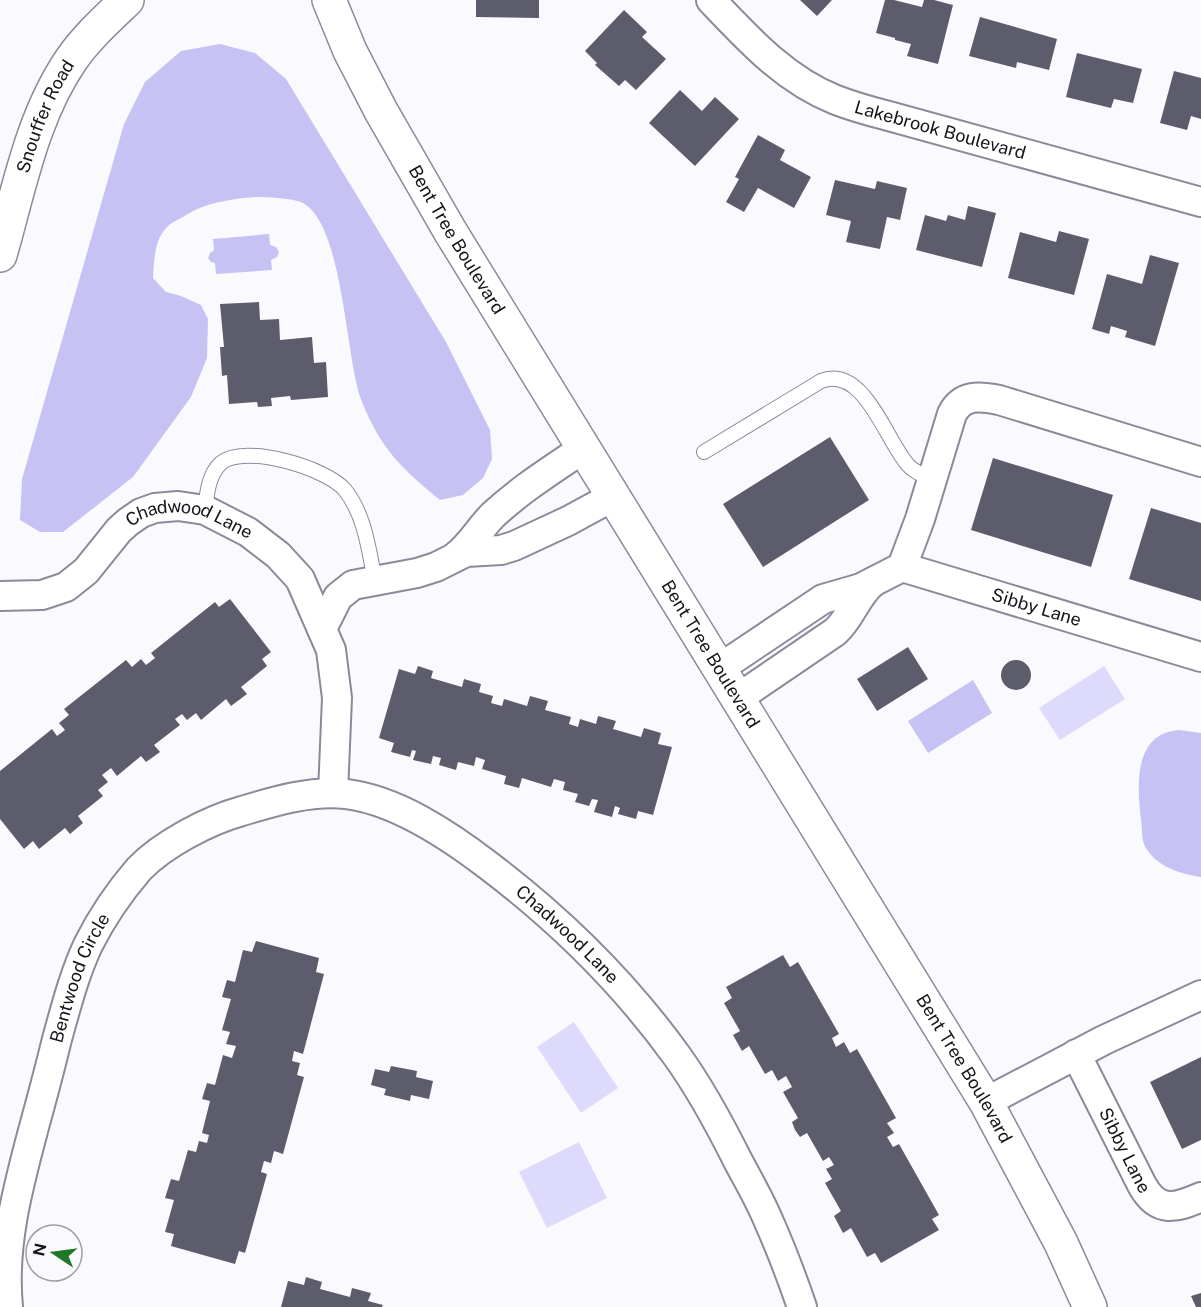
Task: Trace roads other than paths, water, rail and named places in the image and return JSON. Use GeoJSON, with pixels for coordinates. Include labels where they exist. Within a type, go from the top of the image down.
{"type":"FeatureCollection","features":[{"type":"Feature","properties":{"kind":"main road","name":"Snouffer Road"},"geometry":{"type":"LineString","coordinates":[[0,255],[29,153],[47,101],[71,60],[94,32],[127,0]]}},
{"type":"Feature","properties":{"kind":"main road","name":"Bent Tree Boulevard"},"geometry":{"type":"LineString","coordinates":[[329,0],[350,51],[433,201],[986,1102],[1061,1243],[1090,1307]]}},
{"type":"Feature","properties":{"kind":"street","name":"Lakebrook Boulevard"},"geometry":{"type":"LineString","coordinates":[[711,0],[748,39],[780,67],[805,84],[836,100],[885,116],[1201,202]]}},
{"type":"Feature","properties":{"kind":"street"},"geometry":{"type":"LineString","coordinates":[[720,668],[823,599],[861,588],[902,567],[920,519],[955,408],[963,400],[973,397],[999,400],[1201,462]]}},
{"type":"Feature","properties":{"kind":"street"},"geometry":{"type":"LineString","coordinates":[[455,557],[465,550],[485,525],[516,495],[584,448]]}},
{"type":"Feature","properties":{"kind":"street"},"geometry":{"type":"LineString","coordinates":[[322,629],[333,604],[343,592],[353,585],[436,567],[466,552],[501,550],[514,546],[614,496]]}},
{"type":"Feature","properties":{"kind":"street","name":"Chadwood Lane"},"geometry":{"type":"LineString","coordinates":[[0,596],[42,595],[76,582],[119,530],[141,513],[168,506],[205,510],[249,532],[279,555],[300,579],[331,650],[336,680],[333,793],[360,796],[392,807],[422,821],[461,844],[558,923],[603,968],[678,1056],[715,1115],[768,1220],[802,1307]]}},
{"type":"Feature","properties":{"kind":"street","name":"Sibby Lane"},"geometry":{"type":"LineString","coordinates":[[902,567],[1201,657]]}},
{"type":"Feature","properties":{"kind":"street"},"geometry":{"type":"LineString","coordinates":[[738,698],[835,632],[848,616],[858,598],[873,582]]}},
{"type":"Feature","properties":{"kind":"street","name":"Bentwood Circle"},"geometry":{"type":"LineString","coordinates":[[8,1307],[5,1282],[6,1257],[16,1196],[78,970],[89,942],[140,868],[199,827],[231,814],[267,804],[333,793]]}},
{"type":"Feature","properties":{"kind":"street"},"geometry":{"type":"LineString","coordinates":[[986,1102],[1076,1054],[1201,995]]}},
{"type":"Feature","properties":{"kind":"street","name":"Sibby Lane"},"geometry":{"type":"LineString","coordinates":[[1076,1054],[1150,1198],[1172,1207],[1201,1197]]}},
{"type":"Feature","properties":{"kind":"lane"},"geometry":{"type":"LineString","coordinates":[[704,452],[821,381],[836,378],[850,383],[862,393],[910,468],[933,479]]}},
{"type":"Feature","properties":{"kind":"lane"},"geometry":{"type":"LineString","coordinates":[[205,510],[208,488],[215,471],[220,464],[235,455],[266,457],[323,474],[341,486],[356,509],[364,529],[375,581]]}}]}
